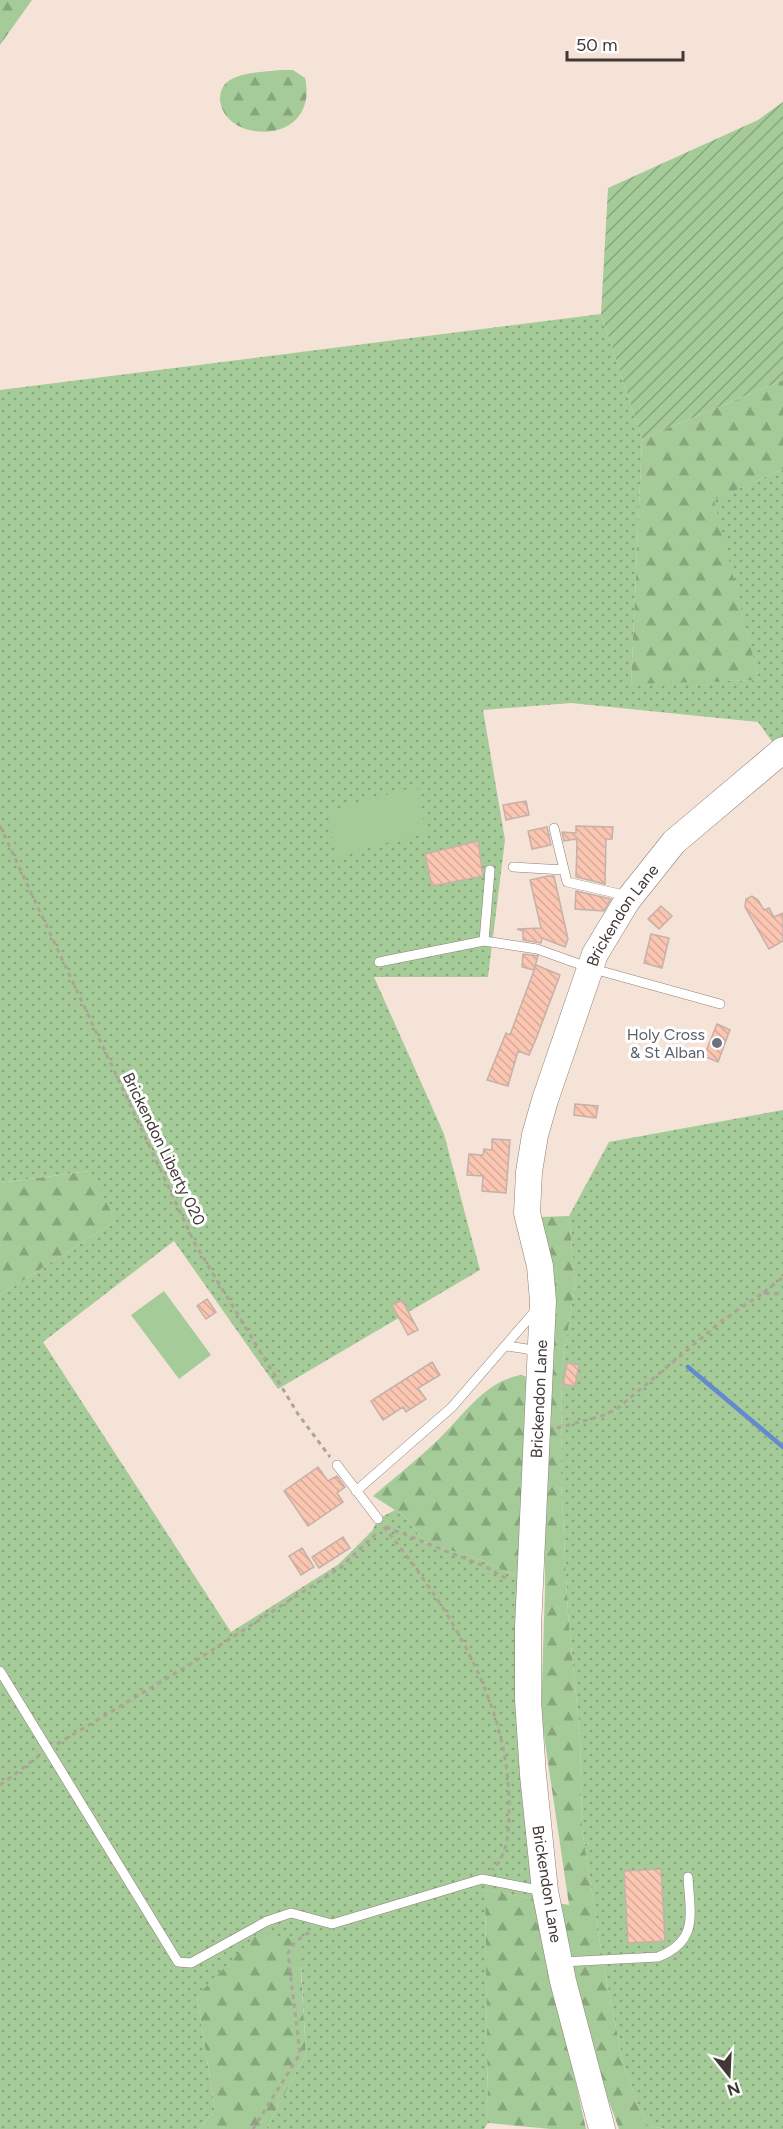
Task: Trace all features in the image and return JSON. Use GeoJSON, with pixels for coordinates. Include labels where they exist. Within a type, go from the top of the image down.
{"type":"FeatureCollection","features":[{"type":"Feature","properties":{"kind":"street","name":"Brickendon Lane"},"geometry":{"type":"LineString","coordinates":[[602,2129],[560,1962],[539,1849],[528,1700],[530,1590],[537,1479],[535,1434],[543,1301],[540,1266],[527,1213],[529,1172],[535,1135],[545,1100],[595,954],[627,901],[674,842],[783,750]]}},
{"type":"Feature","properties":{"kind":"lane"},"geometry":{"type":"LineString","coordinates":[[554,828],[567,882],[624,895],[627,901]]}},
{"type":"Feature","properties":{"kind":"lane"},"geometry":{"type":"LineString","coordinates":[[513,867],[564,870]]}},
{"type":"Feature","properties":{"kind":"lane"},"geometry":{"type":"LineString","coordinates":[[484,940],[490,870]]}},
{"type":"Feature","properties":{"kind":"lane"},"geometry":{"type":"LineString","coordinates":[[379,963],[484,940],[537,949],[590,968],[720,1004]]}},
{"type":"Feature","properties":{"kind":"lane"},"geometry":{"type":"LineString","coordinates":[[356,1491],[431,1427],[507,1346],[543,1301]]}},
{"type":"Feature","properties":{"kind":"lane"},"geometry":{"type":"LineString","coordinates":[[507,1346],[527,1349],[541,1355]]}},
{"type":"Feature","properties":{"kind":"lane"},"geometry":{"type":"LineString","coordinates":[[337,1465],[381,1523]]}},
{"type":"Feature","properties":{"kind":"lane"},"geometry":{"type":"LineString","coordinates":[[0,1671],[178,1962],[191,1963],[267,1922],[291,1913],[332,1924],[482,1879],[545,1891]]}},
{"type":"Feature","properties":{"kind":"lane"},"geometry":{"type":"LineString","coordinates":[[560,1962],[658,1957],[671,1952],[684,1941],[690,1928],[688,1877]]}},
{"type":"Feature","properties":{"kind":"path","name":"Brickendon Liberty 020"},"geometry":{"type":"LineString","coordinates":[[0,826],[195,1244],[298,1414],[337,1465]]}},
{"type":"Feature","properties":{"kind":"path"},"geometry":{"type":"LineString","coordinates":[[535,1434],[602,1416],[618,1408],[723,1320],[783,1277]]}},
{"type":"Feature","properties":{"kind":"path"},"geometry":{"type":"LineString","coordinates":[[763,1293],[783,1294]]}},
{"type":"Feature","properties":{"kind":"path"},"geometry":{"type":"LineString","coordinates":[[381,1523],[484,1566],[530,1590]]}},
{"type":"Feature","properties":{"kind":"path"},"geometry":{"type":"LineString","coordinates":[[0,1785],[48,1749],[189,1665],[340,1568],[381,1523]]}},
{"type":"Feature","properties":{"kind":"path"},"geometry":{"type":"LineString","coordinates":[[381,1523],[421,1572],[482,1678],[503,1750],[510,1796],[509,1829],[500,1862],[482,1879]]}},
{"type":"Feature","properties":{"kind":"path"},"geometry":{"type":"LineString","coordinates":[[253,2129],[300,2054],[288,1953],[305,1933],[332,1924]]}},
{"type":"Feature","properties":{"kind":"green space"},"geometry":{"type":"Polygon","coordinates":[[[0,0],[32,0],[0,45],[0,0]]]}},
{"type":"Feature","properties":{"kind":"green space"},"geometry":{"type":"Polygon","coordinates":[[[293,70],[305,78],[306,100],[299,116],[286,127],[270,131],[253,131],[238,125],[226,115],[220,97],[227,82],[248,74],[293,70]]]}},
{"type":"Feature","properties":{"kind":"green space"},"geometry":{"type":"Polygon","coordinates":[[[783,102],[783,380],[642,439],[601,314],[608,188],[758,120],[783,102]]]}},
{"type":"Feature","properties":{"kind":"green space"},"geometry":{"type":"Polygon","coordinates":[[[601,314],[642,439],[631,683],[759,680],[713,500],[783,469],[783,741],[776,747],[758,722],[571,703],[483,710],[505,840],[488,977],[374,977],[444,1134],[480,1270],[278,1389],[174,1241],[43,1342],[231,1632],[339,1564],[372,1531],[378,1519],[395,1510],[406,1517],[424,1542],[482,1560],[521,1578],[540,1900],[485,1890],[488,2123],[484,2129],[266,2129],[306,2054],[301,1967],[197,1996],[215,2110],[199,2129],[0,2129],[0,1295],[116,1221],[89,1171],[0,1183],[0,390],[601,314]]]}},
{"type":"Feature","properties":{"kind":"green space"},"geometry":{"type":"Polygon","coordinates":[[[783,380],[783,469],[714,500],[759,680],[631,684],[642,439],[783,380]]]}},
{"type":"Feature","properties":{"kind":"green space"},"geometry":{"type":"Polygon","coordinates":[[[417,786],[426,832],[336,857],[328,812],[417,786]]]}},
{"type":"Feature","properties":{"kind":"green space"},"geometry":{"type":"Polygon","coordinates":[[[783,1110],[783,2129],[664,2129],[648,2125],[638,2106],[623,2062],[604,1968],[582,1829],[580,1736],[568,1614],[561,1478],[562,1368],[575,1285],[569,1216],[609,1142],[783,1110]]]}},
{"type":"Feature","properties":{"kind":"green space"},"geometry":{"type":"Polygon","coordinates":[[[90,1171],[116,1221],[0,1295],[0,1183],[90,1171]]]}},
{"type":"Feature","properties":{"kind":"green space"},"geometry":{"type":"Polygon","coordinates":[[[569,1216],[575,1285],[562,1368],[561,1478],[568,1614],[580,1736],[582,1829],[604,1968],[623,2062],[638,2106],[648,2125],[664,2129],[619,2129],[599,2074],[558,1903],[569,1905],[541,1715],[545,1589],[541,1217],[569,1216]]]}},
{"type":"Feature","properties":{"kind":"green space"},"geometry":{"type":"Polygon","coordinates":[[[164,1291],[211,1355],[179,1379],[131,1315],[164,1291]]]}},
{"type":"Feature","properties":{"kind":"green space"},"geometry":{"type":"Polygon","coordinates":[[[521,1375],[527,1377],[521,1578],[482,1560],[424,1542],[406,1517],[373,1496],[431,1446],[476,1400],[497,1384],[521,1375]]]}},
{"type":"Feature","properties":{"kind":"green space"},"geometry":{"type":"Polygon","coordinates":[[[485,1890],[540,1900],[543,1931],[586,2129],[551,2129],[488,2123],[485,1890]]]}},
{"type":"Feature","properties":{"kind":"green space"},"geometry":{"type":"Polygon","coordinates":[[[258,1933],[299,1939],[306,2054],[266,2129],[199,2129],[215,2110],[197,1996],[258,1933]]]}},
{"type":"Feature","properties":{"kind":"building"},"geometry":{"type":"Polygon","coordinates":[[[526,801],[529,815],[506,820],[503,805],[526,801]]]}},
{"type":"Feature","properties":{"kind":"building"},"geometry":{"type":"Polygon","coordinates":[[[576,826],[613,827],[612,839],[606,839],[605,884],[576,877],[576,839],[564,841],[562,832],[576,833],[576,826]]]}},
{"type":"Feature","properties":{"kind":"building"},"geometry":{"type":"Polygon","coordinates":[[[547,827],[551,845],[532,849],[528,831],[547,827]]]}},
{"type":"Feature","properties":{"kind":"building"},"geometry":{"type":"Polygon","coordinates":[[[478,841],[483,876],[432,886],[425,854],[478,841]]]}},
{"type":"Feature","properties":{"kind":"building"},"geometry":{"type":"Polygon","coordinates":[[[554,876],[568,939],[565,947],[542,938],[541,943],[523,940],[523,931],[517,929],[541,928],[530,880],[554,876]]]}},
{"type":"Feature","properties":{"kind":"building"},"geometry":{"type":"Polygon","coordinates":[[[576,891],[611,899],[604,911],[575,909],[576,891]]]}},
{"type":"Feature","properties":{"kind":"building"},"geometry":{"type":"Polygon","coordinates":[[[752,896],[758,900],[764,910],[769,908],[774,917],[783,913],[783,941],[769,949],[745,907],[746,899],[752,896]]]}},
{"type":"Feature","properties":{"kind":"building"},"geometry":{"type":"Polygon","coordinates":[[[661,906],[672,916],[659,929],[648,919],[661,906]]]}},
{"type":"Feature","properties":{"kind":"building"},"geometry":{"type":"Polygon","coordinates":[[[651,934],[669,938],[662,968],[644,963],[651,934]]]}},
{"type":"Feature","properties":{"kind":"building"},"geometry":{"type":"Polygon","coordinates":[[[523,954],[538,956],[534,970],[522,967],[523,954]]]}},
{"type":"Feature","properties":{"kind":"building"},"geometry":{"type":"Polygon","coordinates":[[[536,965],[560,975],[536,1039],[529,1055],[518,1051],[508,1086],[487,1080],[506,1033],[510,1035],[536,965]]]}},
{"type":"Feature","properties":{"kind":"building","name":"Holy Cross & St Alban"},"geometry":{"type":"Polygon","coordinates":[[[717,1024],[730,1030],[718,1062],[704,1056],[717,1024]]]}},
{"type":"Feature","properties":{"kind":"building"},"geometry":{"type":"Polygon","coordinates":[[[575,1104],[598,1106],[596,1118],[574,1115],[575,1104]]]}},
{"type":"Feature","properties":{"kind":"building"},"geometry":{"type":"Polygon","coordinates":[[[492,1139],[510,1140],[506,1193],[482,1191],[483,1176],[467,1175],[469,1154],[483,1155],[484,1149],[492,1150],[492,1139]]]}},
{"type":"Feature","properties":{"kind":"building"},"geometry":{"type":"Polygon","coordinates":[[[207,1299],[216,1312],[206,1319],[197,1306],[207,1299]]]}},
{"type":"Feature","properties":{"kind":"building"},"geometry":{"type":"Polygon","coordinates":[[[402,1300],[418,1330],[408,1335],[392,1305],[402,1300]]]}},
{"type":"Feature","properties":{"kind":"building"},"geometry":{"type":"Polygon","coordinates":[[[432,1362],[440,1375],[418,1388],[426,1399],[406,1412],[403,1407],[383,1420],[371,1401],[432,1362]]]}},
{"type":"Feature","properties":{"kind":"building"},"geometry":{"type":"Polygon","coordinates":[[[567,1363],[579,1365],[575,1386],[563,1384],[567,1363]]]}},
{"type":"Feature","properties":{"kind":"building"},"geometry":{"type":"Polygon","coordinates":[[[318,1467],[328,1481],[337,1476],[345,1487],[337,1493],[343,1502],[308,1526],[284,1491],[318,1467]]]}},
{"type":"Feature","properties":{"kind":"building"},"geometry":{"type":"Polygon","coordinates":[[[343,1537],[350,1548],[319,1568],[312,1557],[343,1537]]]}},
{"type":"Feature","properties":{"kind":"building"},"geometry":{"type":"Polygon","coordinates":[[[302,1548],[314,1567],[301,1575],[289,1556],[302,1548]]]}},
{"type":"Feature","properties":{"kind":"building"},"geometry":{"type":"Polygon","coordinates":[[[661,1869],[665,1941],[628,1943],[624,1871],[661,1869]]]}},
{"type":"Feature","properties":{"kind":"waterway"},"geometry":{"type":"LineString","coordinates":[[688,1367],[783,1447]]}},
{"type":"Feature","properties":{"kind":"place","name":"Holy Cross & St Alban"},"geometry":{"type":"Point","coordinates":[717,1043]}}]}
